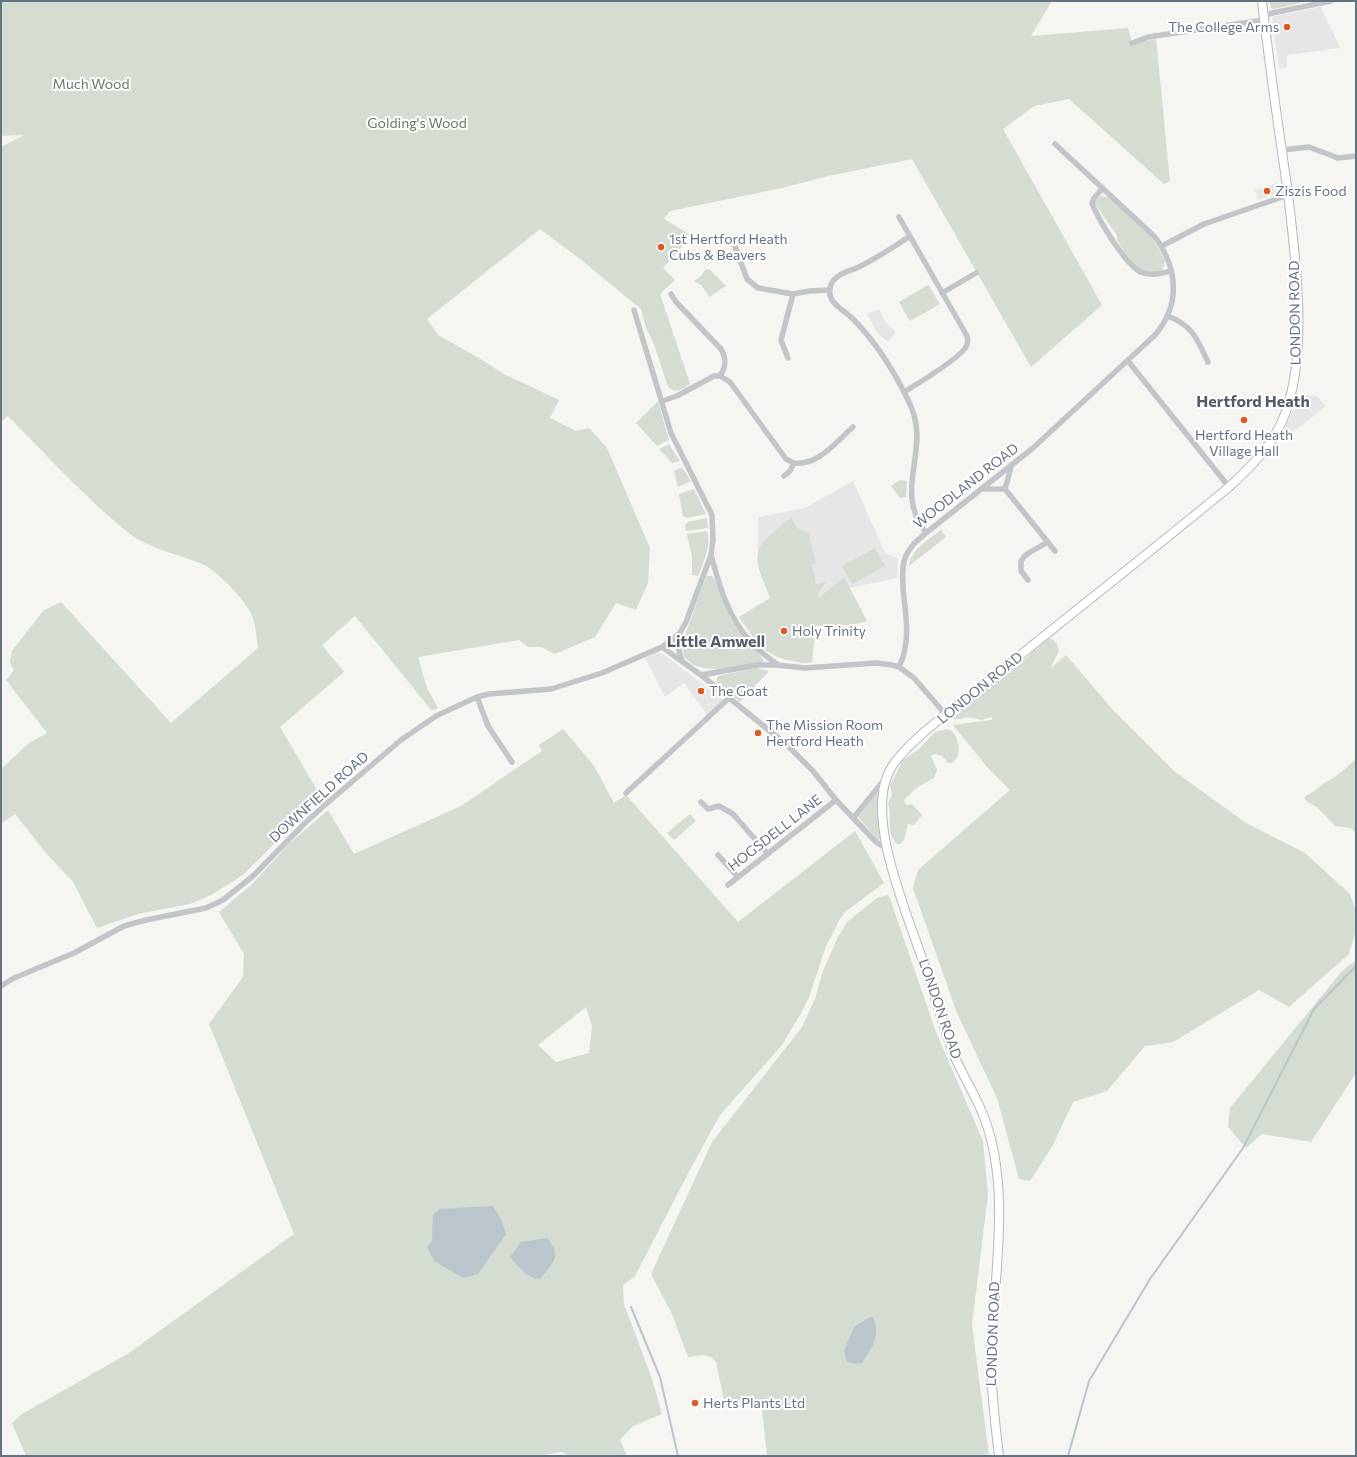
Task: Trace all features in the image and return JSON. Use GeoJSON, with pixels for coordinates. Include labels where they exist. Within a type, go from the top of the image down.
{"type":"FeatureCollection","features":[{"type":"Feature","properties":{"kind":"main road","name":"LONDON ROAD"},"geometry":{"type":"LineString","coordinates":[[999,1456],[991,1386],[999,1205],[994,1150],[985,1119],[955,1057],[944,1028],[887,849],[882,816],[886,779],[890,769],[901,754],[946,715],[1229,487],[1265,450],[1276,434],[1286,412],[1296,375],[1298,351],[1296,272],[1288,195],[1262,1]]}},
{"type":"Feature","properties":{"kind":"street"},"geometry":{"type":"LineString","coordinates":[[1132,43],[1148,37],[1264,17],[1332,1]]}},
{"type":"Feature","properties":{"kind":"street"},"geometry":{"type":"LineString","coordinates":[[1055,144],[1155,237],[1162,246],[1172,271],[1174,292],[1168,316],[1182,322],[1193,332],[1208,362]]}},
{"type":"Feature","properties":{"kind":"street"},"geometry":{"type":"LineString","coordinates":[[1282,150],[1309,147],[1338,158],[1356,156]]}},
{"type":"Feature","properties":{"kind":"street"},"geometry":{"type":"LineString","coordinates":[[1103,188],[1094,198],[1092,203],[1128,262],[1136,270],[1149,274],[1172,271]]}},
{"type":"Feature","properties":{"kind":"street"},"geometry":{"type":"LineString","coordinates":[[1162,246],[1204,224],[1288,195]]}},
{"type":"Feature","properties":{"kind":"street"},"geometry":{"type":"LineString","coordinates":[[899,216],[967,336],[967,345],[964,350],[904,392]]}},
{"type":"Feature","properties":{"kind":"street"},"geometry":{"type":"LineString","coordinates":[[910,236],[868,262],[840,275],[832,282],[830,290],[833,301],[851,317],[874,344],[904,392],[913,411],[917,440],[911,501],[916,518],[926,533]]}},
{"type":"Feature","properties":{"kind":"street"},"geometry":{"type":"LineString","coordinates":[[733,241],[744,274],[753,285],[765,290],[793,294],[830,290]]}},
{"type":"Feature","properties":{"kind":"street"},"geometry":{"type":"LineString","coordinates":[[942,293],[976,273]]}},
{"type":"Feature","properties":{"kind":"street"},"geometry":{"type":"LineString","coordinates":[[671,294],[676,302],[721,349],[724,355],[725,366],[720,376]]}},
{"type":"Feature","properties":{"kind":"street"},"geometry":{"type":"LineString","coordinates":[[788,358],[781,340],[793,294]]}},
{"type":"Feature","properties":{"kind":"street"},"geometry":{"type":"LineString","coordinates":[[634,310],[671,433],[711,510],[713,540],[711,555],[727,609],[761,653],[777,665]]}},
{"type":"Feature","properties":{"kind":"street","name":"WOODLAND ROAD"},"geometry":{"type":"LineString","coordinates":[[899,667],[905,655],[907,640],[902,575],[904,561],[911,547],[926,533],[1011,467],[1128,361],[1155,335],[1168,316]]}},
{"type":"Feature","properties":{"kind":"street"},"geometry":{"type":"LineString","coordinates":[[1128,361],[1229,487]]}},
{"type":"Feature","properties":{"kind":"street"},"geometry":{"type":"LineString","coordinates":[[662,401],[677,396],[710,378],[720,376],[730,382],[786,459],[800,464],[813,461],[853,427]]}},
{"type":"Feature","properties":{"kind":"street"},"geometry":{"type":"LineString","coordinates":[[784,476],[790,471],[794,463]]}},
{"type":"Feature","properties":{"kind":"street"},"geometry":{"type":"LineString","coordinates":[[1005,489],[1011,467]]}},
{"type":"Feature","properties":{"kind":"street"},"geometry":{"type":"LineString","coordinates":[[983,489],[1005,489]]}},
{"type":"Feature","properties":{"kind":"street"},"geometry":{"type":"LineString","coordinates":[[1005,489],[1054,551]]}},
{"type":"Feature","properties":{"kind":"street"},"geometry":{"type":"LineString","coordinates":[[1028,580],[1021,571],[1021,561],[1027,554],[1040,548],[1047,542]]}},
{"type":"Feature","properties":{"kind":"street","name":"DOWNFIELD ROAD"},"geometry":{"type":"LineString","coordinates":[[1,986],[14,978],[74,953],[124,926],[206,908],[223,900],[253,876],[305,823],[401,740],[436,716],[489,694],[551,689],[602,673],[662,648],[675,638],[686,622],[711,555]]}},
{"type":"Feature","properties":{"kind":"street"},"geometry":{"type":"LineString","coordinates":[[675,638],[682,660]]}},
{"type":"Feature","properties":{"kind":"street"},"geometry":{"type":"LineString","coordinates":[[662,648],[682,660],[787,745],[813,770],[836,800],[854,817],[876,842],[887,849]]}},
{"type":"Feature","properties":{"kind":"street"},"geometry":{"type":"LineString","coordinates":[[701,675],[758,665],[777,665],[805,668],[876,663],[899,667],[914,678],[946,715]]}},
{"type":"Feature","properties":{"kind":"street"},"geometry":{"type":"LineString","coordinates":[[477,698],[488,726],[512,762]]}},
{"type":"Feature","properties":{"kind":"street"},"geometry":{"type":"LineString","coordinates":[[626,793],[729,698]]}},
{"type":"Feature","properties":{"kind":"street"},"geometry":{"type":"LineString","coordinates":[[854,817],[886,779]]}},
{"type":"Feature","properties":{"kind":"street","name":"HOGSDELL LANE"},"geometry":{"type":"LineString","coordinates":[[728,886],[836,800]]}},
{"type":"Feature","properties":{"kind":"street"},"geometry":{"type":"LineString","coordinates":[[701,802],[708,809],[719,806],[733,814],[768,854]]}},
{"type":"Feature","properties":{"kind":"street"},"geometry":{"type":"LineString","coordinates":[[718,854],[738,877]]}},
{"type":"Feature","properties":{"kind":"shaded area"},"geometry":{"type":"Polygon","coordinates":[[[1321,7],[1340,48],[1287,55],[1287,67],[1279,69],[1272,17],[1321,7]]]}},
{"type":"Feature","properties":{"kind":"shaded area","name":"Ziszis Food"},"geometry":{"type":"Polygon","coordinates":[[[1277,183],[1277,193],[1258,200],[1255,190],[1277,183]]]}},
{"type":"Feature","properties":{"kind":"shaded area"},"geometry":{"type":"Polygon","coordinates":[[[879,309],[885,322],[896,332],[888,342],[877,332],[867,314],[879,309]]]}},
{"type":"Feature","properties":{"kind":"shaded area"},"geometry":{"type":"Polygon","coordinates":[[[1300,395],[1317,396],[1326,406],[1304,424],[1293,431],[1288,431],[1285,428],[1300,395]]]}},
{"type":"Feature","properties":{"kind":"shaded area"},"geometry":{"type":"Polygon","coordinates":[[[853,481],[885,553],[898,559],[897,578],[849,588],[844,578],[817,598],[758,564],[758,517],[805,508],[853,481]]]}},
{"type":"Feature","properties":{"kind":"shaded area"},"geometry":{"type":"Polygon","coordinates":[[[657,652],[663,654],[724,700],[708,716],[684,683],[665,697],[645,658],[657,652]]]}},
{"type":"Feature","properties":{"kind":"shaded area"},"geometry":{"type":"Polygon","coordinates":[[[493,1206],[502,1221],[506,1234],[478,1274],[463,1278],[434,1261],[427,1247],[432,1241],[433,1215],[439,1209],[493,1206]]]}},
{"type":"Feature","properties":{"kind":"shaded area"},"geometry":{"type":"Polygon","coordinates":[[[547,1238],[552,1244],[555,1255],[552,1264],[540,1279],[531,1277],[510,1257],[521,1242],[547,1238]]]}},
{"type":"Feature","properties":{"kind":"shaded area"},"geometry":{"type":"Polygon","coordinates":[[[872,1316],[875,1322],[876,1334],[869,1352],[862,1363],[855,1364],[847,1362],[844,1351],[854,1327],[872,1316]]]}},
{"type":"Feature","properties":{"kind":"green space"},"geometry":{"type":"Polygon","coordinates":[[[1,1],[1052,1],[1031,36],[1128,28],[1132,43],[1156,39],[1170,181],[1164,184],[1069,99],[1034,106],[1003,129],[1102,305],[1031,367],[912,159],[670,211],[664,219],[689,234],[684,244],[663,268],[675,280],[660,294],[690,384],[679,390],[674,390],[668,387],[654,344],[646,328],[641,309],[580,259],[540,229],[427,319],[438,335],[502,373],[559,400],[550,418],[576,431],[589,428],[607,448],[650,548],[648,583],[636,610],[616,603],[595,637],[555,654],[541,647],[528,647],[519,640],[418,657],[427,688],[438,708],[432,711],[355,616],[322,645],[344,672],[280,727],[321,797],[243,875],[211,895],[190,904],[138,914],[97,928],[73,882],[46,853],[15,814],[1,824],[1,769],[29,743],[47,733],[6,680],[14,670],[10,662],[12,651],[44,610],[61,602],[171,723],[258,648],[255,626],[251,613],[236,592],[222,578],[202,564],[152,546],[125,530],[80,489],[8,416],[1,422],[1,147],[24,135],[1,136],[1,1]]]}},
{"type":"Feature","properties":{"kind":"green space"},"geometry":{"type":"Polygon","coordinates":[[[1269,1],[1301,1],[1300,3],[1274,9],[1271,8],[1269,1]]]}},
{"type":"Feature","properties":{"kind":"green space"},"geometry":{"type":"Polygon","coordinates":[[[1101,196],[1110,198],[1152,238],[1165,260],[1163,269],[1155,272],[1148,272],[1141,270],[1135,265],[1125,252],[1117,239],[1117,236],[1095,203],[1097,198],[1101,196]]]}},
{"type":"Feature","properties":{"kind":"green space"},"geometry":{"type":"Polygon","coordinates":[[[706,269],[710,270],[726,286],[709,297],[702,286],[694,281],[700,277],[706,269]]]}},
{"type":"Feature","properties":{"kind":"green space"},"geometry":{"type":"Polygon","coordinates":[[[928,285],[940,304],[910,321],[899,302],[928,285]]]}},
{"type":"Feature","properties":{"kind":"green space"},"geometry":{"type":"Polygon","coordinates":[[[658,401],[669,440],[657,446],[636,423],[658,401]]]}},
{"type":"Feature","properties":{"kind":"green space"},"geometry":{"type":"Polygon","coordinates":[[[669,444],[680,461],[672,463],[659,449],[669,444]]]}},
{"type":"Feature","properties":{"kind":"green space"},"geometry":{"type":"Polygon","coordinates":[[[682,467],[691,481],[678,487],[674,471],[682,467]]]}},
{"type":"Feature","properties":{"kind":"green space"},"geometry":{"type":"Polygon","coordinates":[[[900,480],[907,481],[906,497],[900,498],[891,486],[900,480]]]}},
{"type":"Feature","properties":{"kind":"green space"},"geometry":{"type":"Polygon","coordinates":[[[694,489],[706,514],[688,518],[683,516],[679,494],[694,489]]]}},
{"type":"Feature","properties":{"kind":"green space"},"geometry":{"type":"Polygon","coordinates":[[[791,517],[797,528],[808,532],[816,563],[812,564],[816,584],[827,582],[819,591],[818,598],[844,577],[867,621],[852,625],[816,626],[812,662],[807,663],[783,659],[767,651],[756,640],[739,617],[770,598],[758,565],[758,551],[763,542],[791,517]]]}},
{"type":"Feature","properties":{"kind":"green space"},"geometry":{"type":"Polygon","coordinates":[[[707,518],[708,528],[686,531],[685,525],[688,522],[707,518]]]}},
{"type":"Feature","properties":{"kind":"green space"},"geometry":{"type":"Polygon","coordinates":[[[941,530],[946,537],[909,566],[910,560],[917,550],[941,530]]]}},
{"type":"Feature","properties":{"kind":"green space"},"geometry":{"type":"Polygon","coordinates":[[[707,531],[708,548],[704,560],[698,576],[692,575],[692,557],[687,534],[707,531]]]}},
{"type":"Feature","properties":{"kind":"green space"},"geometry":{"type":"Polygon","coordinates":[[[875,548],[885,566],[852,584],[842,566],[875,548]]]}},
{"type":"Feature","properties":{"kind":"green space"},"geometry":{"type":"Polygon","coordinates":[[[707,576],[712,576],[716,582],[731,620],[764,662],[715,669],[702,668],[692,664],[685,657],[683,645],[684,638],[707,576]]]}},
{"type":"Feature","properties":{"kind":"green space"},"geometry":{"type":"Polygon","coordinates":[[[1052,639],[1057,644],[1059,651],[1050,669],[1066,655],[1113,710],[1174,771],[1246,823],[1305,853],[1350,894],[1356,912],[1356,929],[1349,954],[1289,1007],[1259,990],[1173,1042],[1145,1046],[1107,1091],[1073,1102],[1052,1147],[1030,1181],[1019,1179],[997,1098],[957,1013],[913,888],[918,870],[1010,790],[987,767],[953,725],[991,720],[993,718],[990,717],[982,720],[967,717],[953,719],[952,715],[1030,655],[1034,649],[1038,649],[1042,641],[1052,639]]]}},
{"type":"Feature","properties":{"kind":"green space"},"geometry":{"type":"Polygon","coordinates":[[[756,668],[769,671],[740,702],[716,682],[718,676],[756,668]]]}},
{"type":"Feature","properties":{"kind":"green space"},"geometry":{"type":"Polygon","coordinates":[[[563,729],[594,766],[614,803],[626,795],[738,922],[855,831],[884,883],[845,912],[840,919],[826,946],[809,997],[800,1015],[782,1045],[720,1115],[635,1276],[623,1285],[624,1304],[652,1379],[662,1414],[633,1426],[620,1440],[627,1456],[568,1456],[562,1452],[537,1456],[26,1456],[12,1423],[22,1414],[129,1353],[294,1234],[209,1024],[243,977],[244,954],[219,912],[252,884],[290,843],[328,810],[354,854],[461,806],[542,751],[539,745],[563,729]],[[586,1007],[538,1045],[556,1062],[589,1053],[592,1026],[586,1007]]]}},
{"type":"Feature","properties":{"kind":"green space"},"geometry":{"type":"Polygon","coordinates":[[[947,729],[956,736],[958,742],[959,748],[956,759],[953,762],[948,763],[942,756],[934,754],[931,756],[937,770],[934,778],[916,788],[904,800],[906,805],[912,804],[922,815],[914,825],[908,824],[904,840],[900,844],[897,844],[893,839],[890,829],[888,803],[892,795],[890,785],[903,760],[918,750],[935,732],[947,729]]]}},
{"type":"Feature","properties":{"kind":"green space"},"geometry":{"type":"Polygon","coordinates":[[[1356,759],[1356,833],[1351,828],[1335,826],[1318,808],[1305,800],[1305,796],[1338,775],[1356,759]]]}},
{"type":"Feature","properties":{"kind":"green space"},"geometry":{"type":"Polygon","coordinates":[[[876,794],[878,794],[878,824],[880,839],[878,840],[858,817],[876,794]]]}},
{"type":"Feature","properties":{"kind":"green space"},"geometry":{"type":"Polygon","coordinates":[[[690,814],[696,821],[674,840],[667,833],[690,814]]]}},
{"type":"Feature","properties":{"kind":"green space"},"geometry":{"type":"Polygon","coordinates":[[[888,895],[936,1032],[983,1141],[988,1194],[972,1325],[989,1456],[767,1456],[762,1410],[758,1402],[732,1403],[724,1400],[716,1362],[707,1356],[688,1357],[672,1314],[651,1274],[712,1142],[802,1027],[815,999],[823,971],[838,937],[847,922],[877,898],[888,895]]]}},
{"type":"Feature","properties":{"kind":"green space"},"geometry":{"type":"Polygon","coordinates":[[[1356,960],[1356,1073],[1311,1142],[1262,1134],[1246,1148],[1228,1127],[1230,1108],[1342,971],[1356,960]]]}},
{"type":"Feature","properties":{"kind":"waterway"},"geometry":{"type":"LineString","coordinates":[[1068,1456],[1089,1381],[1150,1279],[1243,1148],[1314,1009],[1356,966]]}},
{"type":"Feature","properties":{"kind":"waterway"},"geometry":{"type":"LineString","coordinates":[[631,1307],[660,1377],[678,1456]]}},
{"type":"Feature","properties":{"kind":"place","name":"The College Arms"},"geometry":{"type":"Point","coordinates":[1287,27]}},
{"type":"Feature","properties":{"kind":"place","name":"Ziszis Food"},"geometry":{"type":"Point","coordinates":[1267,191]}},
{"type":"Feature","properties":{"kind":"place","name":"1st Hertford Heath Cubs & Beavers"},"geometry":{"type":"Point","coordinates":[661,247]}},
{"type":"Feature","properties":{"kind":"place","name":"Hertford Heath Village Hall"},"geometry":{"type":"Point","coordinates":[1244,420]}},
{"type":"Feature","properties":{"kind":"place","name":"Holy Trinity"},"geometry":{"type":"Point","coordinates":[784,631]}},
{"type":"Feature","properties":{"kind":"place","name":"The Goat"},"geometry":{"type":"Point","coordinates":[701,691]}},
{"type":"Feature","properties":{"kind":"place","name":"The Mission Room Hertford Heath"},"geometry":{"type":"Point","coordinates":[758,733]}},
{"type":"Feature","properties":{"kind":"place","name":"Herts Plants Ltd"},"geometry":{"type":"Point","coordinates":[695,1403]}},
{"type":"Feature","properties":{"kind":"district","name":"Hertford Heath"},"geometry":{"type":"Point","coordinates":[1253,402]}},
{"type":"Feature","properties":{"kind":"district","name":"Little Amwell"},"geometry":{"type":"Point","coordinates":[716,642]}},
{"type":"Feature","properties":{"kind":"park label","name":"Much Wood"},"geometry":{"type":"Point","coordinates":[91,84]}},
{"type":"Feature","properties":{"kind":"park label","name":"Golding's Wood"},"geometry":{"type":"Point","coordinates":[417,123]}}]}
